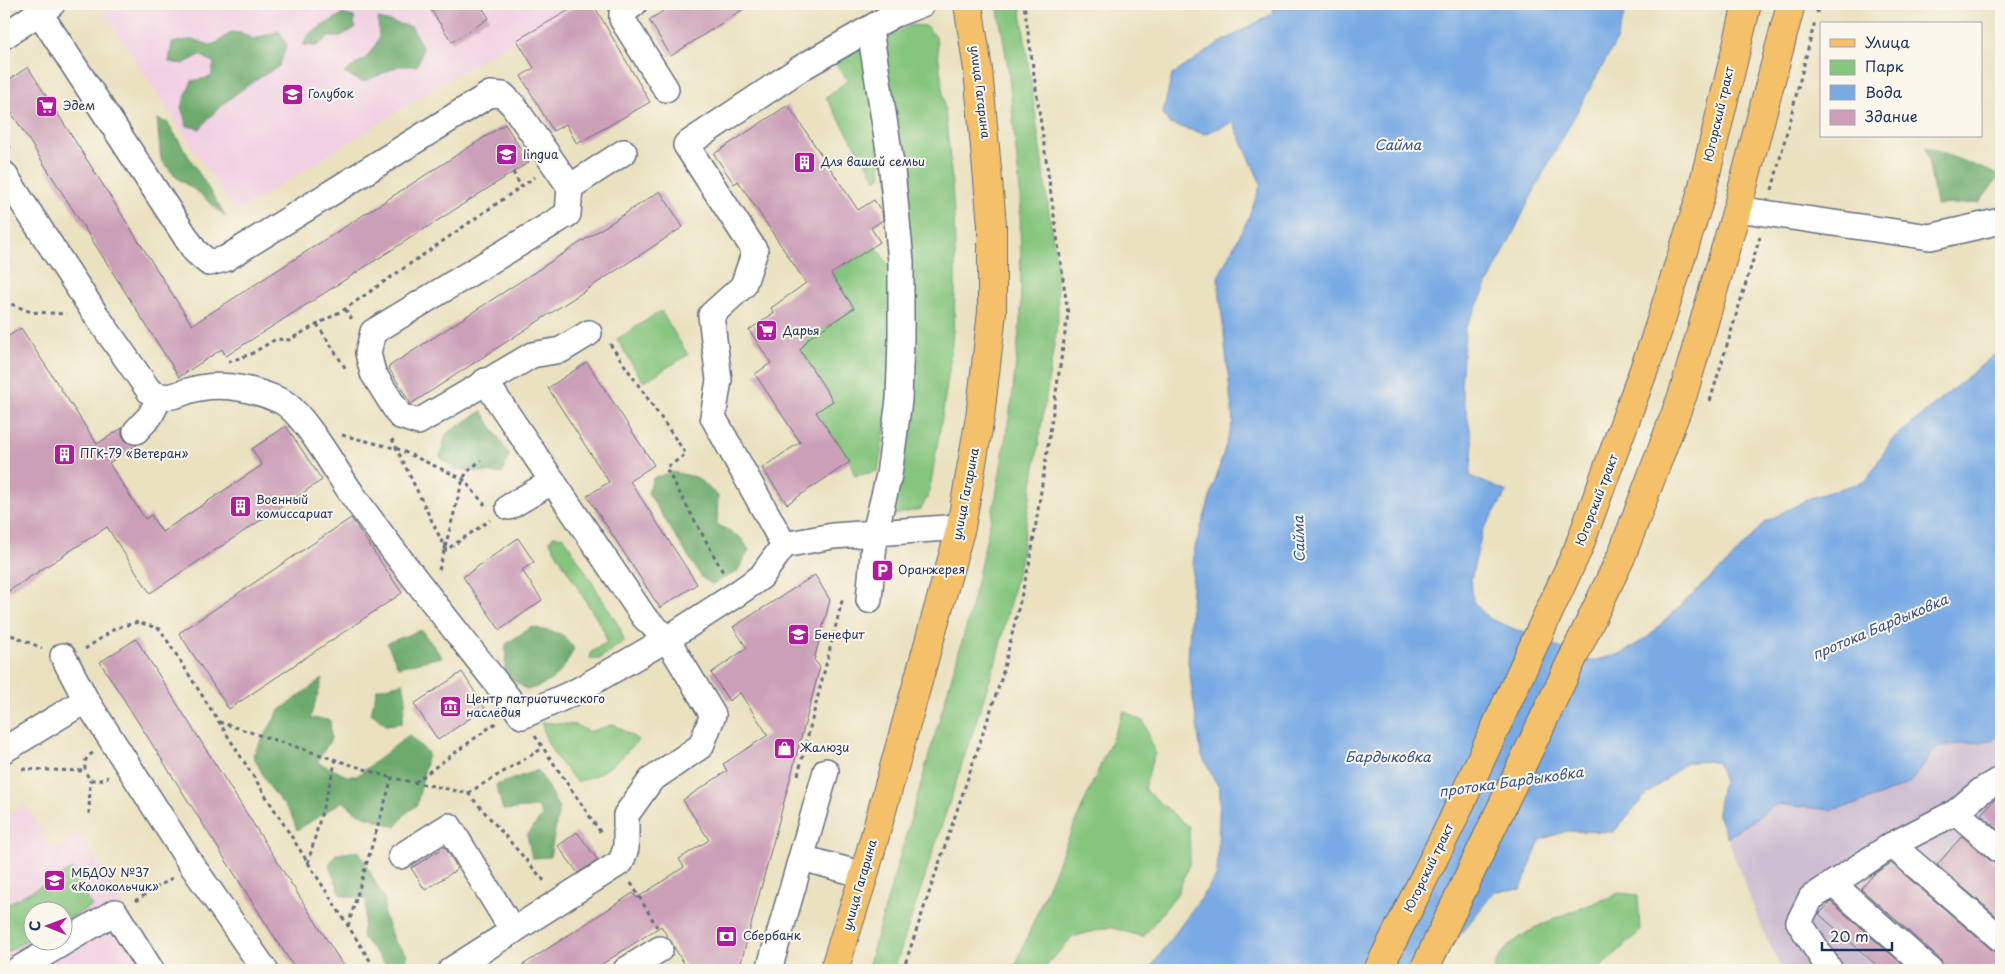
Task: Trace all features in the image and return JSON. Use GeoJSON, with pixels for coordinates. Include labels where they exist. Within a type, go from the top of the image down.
{"type":"FeatureCollection","features":[{"type":"Feature","properties":{"kind":"main road","name":"улица Гагарина"},"geometry":{"type":"LineString","coordinates":[[834,970],[864,875],[961,527],[980,417],[992,312],[992,224],[978,70],[968,4]]}},
{"type":"Feature","properties":{"kind":"main road","name":"Югорский тракт"},"geometry":{"type":"LineString","coordinates":[[1378,970],[1450,826],[1578,549],[1654,342],[1700,198],[1747,4]]}},
{"type":"Feature","properties":{"kind":"main road"},"geometry":{"type":"LineString","coordinates":[[1424,970],[1621,556],[1683,394],[1737,209],[1790,4]]}},
{"type":"Feature","properties":{"kind":"lane"},"geometry":{"type":"LineString","coordinates":[[634,4],[622,13],[622,19],[666,89]]}},
{"type":"Feature","properties":{"kind":"lane"},"geometry":{"type":"LineString","coordinates":[[784,545],[713,417],[719,380],[711,315],[743,286],[755,251],[686,145],[801,68],[870,30],[891,9],[922,4]]}},
{"type":"Feature","properties":{"kind":"lane"},"geometry":{"type":"LineString","coordinates":[[4,36],[45,8],[195,251],[209,263],[226,259],[490,94],[503,95],[513,105],[570,187],[568,214],[373,332],[368,353],[373,373],[400,416],[418,422],[532,355],[561,350],[589,333]]}},
{"type":"Feature","properties":{"kind":"lane"},"geometry":{"type":"LineString","coordinates":[[869,600],[875,533],[889,475],[899,400],[901,261],[892,170],[870,30]]}},
{"type":"Feature","properties":{"kind":"lane"},"geometry":{"type":"LineString","coordinates":[[570,187],[624,152]]}},
{"type":"Feature","properties":{"kind":"lane"},"geometry":{"type":"LineString","coordinates":[[9,164],[96,315],[150,392],[160,397],[171,397],[201,387],[244,388],[283,402],[306,426],[356,500],[519,712],[577,691],[666,639],[761,577],[784,545],[833,536],[961,527]]}},
{"type":"Feature","properties":{"kind":"lane"},"geometry":{"type":"LineString","coordinates":[[1737,209],[1930,237],[2001,221]]}},
{"type":"Feature","properties":{"kind":"lane"},"geometry":{"type":"LineString","coordinates":[[451,970],[621,862],[626,848],[626,815],[651,780],[701,746],[713,715],[666,639],[644,617],[485,381]]}},
{"type":"Feature","properties":{"kind":"lane"},"geometry":{"type":"LineString","coordinates":[[136,431],[150,416],[160,397]]}},
{"type":"Feature","properties":{"kind":"lane"},"geometry":{"type":"LineString","coordinates":[[503,511],[553,481]]}},
{"type":"Feature","properties":{"kind":"lane"},"geometry":{"type":"LineString","coordinates":[[64,660],[86,700],[191,864],[265,970]]}},
{"type":"Feature","properties":{"kind":"lane"},"geometry":{"type":"LineString","coordinates":[[8,759],[86,700]]}},
{"type":"Feature","properties":{"kind":"lane"},"geometry":{"type":"LineString","coordinates":[[769,970],[826,771]]}},
{"type":"Feature","properties":{"kind":"lane"},"geometry":{"type":"LineString","coordinates":[[1830,970],[1799,922],[1811,898],[1892,845],[1956,812],[1982,790],[2001,779]]}},
{"type":"Feature","properties":{"kind":"lane"},"geometry":{"type":"LineString","coordinates":[[1956,812],[2001,851]]}},
{"type":"Feature","properties":{"kind":"lane"},"geometry":{"type":"LineString","coordinates":[[401,856],[449,826],[513,931]]}},
{"type":"Feature","properties":{"kind":"lane"},"geometry":{"type":"LineString","coordinates":[[1892,845],[2001,939]]}},
{"type":"Feature","properties":{"kind":"lane"},"geometry":{"type":"LineString","coordinates":[[802,858],[864,875]]}},
{"type":"Feature","properties":{"kind":"lane"},"geometry":{"type":"LineString","coordinates":[[1833,884],[1930,970]]}},
{"type":"Feature","properties":{"kind":"lane"},"geometry":{"type":"LineString","coordinates":[[17,970],[114,912],[150,970]]}},
{"type":"Feature","properties":{"kind":"lane"},"geometry":{"type":"LineString","coordinates":[[626,970],[660,948]]}},
{"type":"Feature","properties":{"kind":"path"},"geometry":{"type":"LineString","coordinates":[[903,970],[1001,680],[1031,556],[1068,314],[1024,4]]}},
{"type":"Feature","properties":{"kind":"path"},"geometry":{"type":"LineString","coordinates":[[4,138],[9,164]]}},
{"type":"Feature","properties":{"kind":"path"},"geometry":{"type":"LineString","coordinates":[[223,363],[251,354],[276,339],[288,340],[345,309],[520,187],[555,165]]}},
{"type":"Feature","properties":{"kind":"path"},"geometry":{"type":"LineString","coordinates":[[513,172],[520,187]]}},
{"type":"Feature","properties":{"kind":"path"},"geometry":{"type":"LineString","coordinates":[[4,301],[31,312],[96,315]]}},
{"type":"Feature","properties":{"kind":"path"},"geometry":{"type":"LineString","coordinates":[[317,324],[349,374]]}},
{"type":"Feature","properties":{"kind":"path"},"geometry":{"type":"LineString","coordinates":[[589,333],[599,328],[686,454],[666,468],[734,595]]}},
{"type":"Feature","properties":{"kind":"path"},"geometry":{"type":"LineString","coordinates":[[306,426],[398,449],[463,479],[477,497],[503,511],[446,550]]}},
{"type":"Feature","properties":{"kind":"path"},"geometry":{"type":"LineString","coordinates":[[387,432],[398,449],[446,550]]}},
{"type":"Feature","properties":{"kind":"path"},"geometry":{"type":"LineString","coordinates":[[430,596],[446,550],[463,479],[467,472],[481,460]]}},
{"type":"Feature","properties":{"kind":"path"},"geometry":{"type":"LineString","coordinates":[[796,779],[845,588]]}},
{"type":"Feature","properties":{"kind":"path"},"geometry":{"type":"LineString","coordinates":[[4,632],[64,660],[116,628],[138,622],[160,629],[376,970]]}},
{"type":"Feature","properties":{"kind":"path"},"geometry":{"type":"LineString","coordinates":[[414,782],[519,712],[621,862],[661,933],[660,948]]}},
{"type":"Feature","properties":{"kind":"path"},"geometry":{"type":"LineString","coordinates":[[218,721],[392,778]]}},
{"type":"Feature","properties":{"kind":"path"},"geometry":{"type":"LineString","coordinates":[[468,793],[543,748]]}},
{"type":"Feature","properties":{"kind":"path"},"geometry":{"type":"LineString","coordinates":[[8,759],[84,771]]}},
{"type":"Feature","properties":{"kind":"path"},"geometry":{"type":"LineString","coordinates":[[308,863],[336,760]]}},
{"type":"Feature","properties":{"kind":"path"},"geometry":{"type":"LineString","coordinates":[[90,780],[90,814]]}},
{"type":"Feature","properties":{"kind":"path"},"geometry":{"type":"LineString","coordinates":[[142,896],[170,879]]}},
{"type":"Feature","properties":{"kind":"shaded area","name":"Голубок"},"geometry":{"type":"Polygon","coordinates":[[[105,4],[568,4],[563,13],[456,75],[236,213],[100,7],[105,4]]]}},
{"type":"Feature","properties":{"kind":"shaded area"},"geometry":{"type":"Polygon","coordinates":[[[2001,735],[2001,970],[1782,970],[1762,928],[1727,838],[1777,804],[1830,810],[1909,784],[1937,747],[1991,740],[2001,735]]]}},
{"type":"Feature","properties":{"kind":"shaded area","name":"МБДОУ №37 «Колокольчик»"},"geometry":{"type":"Polygon","coordinates":[[[25,805],[54,851],[81,834],[160,970],[4,970],[4,819],[25,805]]]}},
{"type":"Feature","properties":{"kind":"green space"},"geometry":{"type":"Polygon","coordinates":[[[997,4],[1020,4],[1057,269],[1058,319],[1020,562],[996,661],[894,970],[867,970],[969,617],[996,496],[1012,400],[1021,313],[1020,191],[1008,67],[997,4]]]}},
{"type":"Feature","properties":{"kind":"green space"},"geometry":{"type":"Polygon","coordinates":[[[342,14],[354,17],[355,28],[339,37],[329,37],[316,46],[303,45],[309,34],[342,14]]]}},
{"type":"Feature","properties":{"kind":"green space"},"geometry":{"type":"Polygon","coordinates":[[[378,19],[412,27],[423,49],[417,66],[399,66],[363,82],[344,73],[368,56],[379,39],[378,19]]]}},
{"type":"Feature","properties":{"kind":"green space"},"geometry":{"type":"Polygon","coordinates":[[[910,25],[926,26],[936,37],[953,195],[954,316],[946,393],[929,494],[921,509],[889,516],[901,448],[882,41],[910,25]]]}},
{"type":"Feature","properties":{"kind":"green space"},"geometry":{"type":"Polygon","coordinates":[[[279,31],[287,45],[279,66],[236,94],[216,110],[200,129],[187,126],[181,107],[192,81],[211,77],[214,63],[200,55],[183,64],[169,62],[172,43],[195,40],[212,44],[231,32],[240,33],[254,39],[279,31]]]}},
{"type":"Feature","properties":{"kind":"green space"},"geometry":{"type":"Polygon","coordinates":[[[865,42],[881,176],[876,179],[826,98],[848,80],[835,63],[865,42]]]}},
{"type":"Feature","properties":{"kind":"green space"},"geometry":{"type":"Polygon","coordinates":[[[157,119],[168,123],[226,217],[199,193],[177,178],[161,160],[157,119]]]}},
{"type":"Feature","properties":{"kind":"green space"},"geometry":{"type":"Polygon","coordinates":[[[1926,147],[2000,175],[1979,203],[1936,205],[1926,147]]]}},
{"type":"Feature","properties":{"kind":"green space"},"geometry":{"type":"Polygon","coordinates":[[[875,245],[891,269],[891,392],[878,471],[855,476],[850,462],[816,412],[833,400],[797,346],[854,308],[831,274],[875,245]]]}},
{"type":"Feature","properties":{"kind":"green space"},"geometry":{"type":"Polygon","coordinates":[[[661,311],[688,355],[643,382],[617,339],[661,311]]]}},
{"type":"Feature","properties":{"kind":"green space"},"geometry":{"type":"Polygon","coordinates":[[[482,411],[509,455],[502,474],[455,469],[440,457],[446,434],[482,411]]]}},
{"type":"Feature","properties":{"kind":"green space"},"geometry":{"type":"Polygon","coordinates":[[[672,472],[696,477],[718,496],[717,524],[741,538],[749,550],[737,572],[712,584],[702,578],[648,493],[653,478],[672,472]]]}},
{"type":"Feature","properties":{"kind":"green space"},"geometry":{"type":"Polygon","coordinates":[[[553,536],[564,537],[620,628],[624,641],[599,659],[590,659],[591,652],[607,642],[604,631],[550,542],[553,536]]]}},
{"type":"Feature","properties":{"kind":"green space"},"geometry":{"type":"Polygon","coordinates":[[[531,627],[561,634],[574,648],[566,664],[556,676],[544,684],[527,690],[505,674],[506,644],[531,627]]]}},
{"type":"Feature","properties":{"kind":"green space"},"geometry":{"type":"Polygon","coordinates":[[[421,630],[442,657],[398,667],[387,643],[421,630]]]}},
{"type":"Feature","properties":{"kind":"green space"},"geometry":{"type":"Polygon","coordinates":[[[323,678],[310,718],[330,720],[331,739],[317,762],[347,776],[357,776],[409,735],[428,753],[417,805],[405,814],[396,827],[357,813],[343,801],[297,830],[291,814],[268,785],[253,755],[279,711],[323,678]]]}},
{"type":"Feature","properties":{"kind":"green space"},"geometry":{"type":"Polygon","coordinates":[[[403,683],[406,697],[402,723],[386,725],[371,713],[377,689],[403,683]]]}},
{"type":"Feature","properties":{"kind":"green space"},"geometry":{"type":"Polygon","coordinates":[[[1124,711],[1144,722],[1155,752],[1144,789],[1189,827],[1190,862],[1177,894],[1143,937],[1110,927],[1072,937],[1043,970],[1014,970],[1053,874],[1124,711]]]}},
{"type":"Feature","properties":{"kind":"green space"},"geometry":{"type":"Polygon","coordinates":[[[542,722],[576,725],[589,732],[614,724],[638,740],[611,766],[577,782],[554,754],[543,730],[542,722]]]}},
{"type":"Feature","properties":{"kind":"green space"},"geometry":{"type":"Polygon","coordinates":[[[538,770],[559,808],[550,857],[532,858],[527,835],[542,816],[538,807],[503,810],[496,785],[538,770]]]}},
{"type":"Feature","properties":{"kind":"green space"},"geometry":{"type":"Polygon","coordinates":[[[359,851],[385,901],[384,915],[394,941],[408,955],[404,968],[390,970],[362,936],[367,900],[341,895],[329,865],[336,854],[359,851]]]}},
{"type":"Feature","properties":{"kind":"green space"},"geometry":{"type":"Polygon","coordinates":[[[72,869],[92,906],[72,917],[72,902],[22,902],[22,944],[7,952],[4,945],[4,906],[72,869]]]}},
{"type":"Feature","properties":{"kind":"green space"},"geometry":{"type":"Polygon","coordinates":[[[1619,893],[1638,895],[1640,931],[1598,970],[1494,970],[1501,955],[1513,943],[1529,932],[1547,922],[1619,893]]]}},
{"type":"Feature","properties":{"kind":"water","name":"Бардыковка"},"geometry":{"type":"Polygon","coordinates":[[[1275,4],[1628,4],[1615,43],[1541,177],[1465,329],[1461,386],[1473,444],[1470,476],[1507,492],[1482,532],[1471,579],[1473,601],[1488,618],[1591,661],[1621,654],[1648,637],[1730,561],[1765,522],[1810,498],[1866,481],[1891,441],[2001,349],[2001,735],[1991,740],[1937,747],[1909,784],[1858,804],[1830,810],[1777,804],[1727,838],[1717,812],[1723,779],[1717,761],[1687,762],[1643,798],[1614,832],[1567,831],[1540,840],[1521,889],[1495,891],[1432,970],[1149,970],[1217,875],[1220,790],[1201,754],[1188,661],[1194,551],[1233,421],[1218,277],[1248,219],[1261,184],[1233,122],[1205,134],[1169,124],[1163,113],[1172,75],[1216,45],[1272,14],[1275,4]]]}},
{"type":"Feature","properties":{"kind":"building"},"geometry":{"type":"Polygon","coordinates":[[[427,4],[480,4],[489,18],[452,42],[427,4]]]}},
{"type":"Feature","properties":{"kind":"building"},"geometry":{"type":"Polygon","coordinates":[[[580,4],[593,4],[650,102],[577,144],[566,124],[553,131],[521,76],[534,68],[517,40],[580,4]]]}},
{"type":"Feature","properties":{"kind":"building"},"geometry":{"type":"Polygon","coordinates":[[[674,4],[751,4],[671,56],[649,20],[674,4]]]}},
{"type":"Feature","properties":{"kind":"building"},"geometry":{"type":"Polygon","coordinates":[[[28,67],[192,325],[505,124],[529,162],[226,356],[222,349],[179,377],[4,101],[4,83],[28,67]]]}},
{"type":"Feature","properties":{"kind":"building"},"geometry":{"type":"Polygon","coordinates":[[[788,105],[858,210],[874,200],[882,212],[883,220],[871,228],[880,242],[831,274],[854,308],[809,338],[800,350],[833,401],[816,412],[850,462],[787,504],[762,468],[800,442],[755,374],[771,363],[749,330],[774,313],[771,308],[806,283],[738,181],[734,184],[714,154],[788,105]]]}},
{"type":"Feature","properties":{"kind":"building"},"geometry":{"type":"Polygon","coordinates":[[[660,191],[683,227],[411,404],[388,367],[660,191]]]}},
{"type":"Feature","properties":{"kind":"building","name":"ПГК-79 «Ветеран»"},"geometry":{"type":"Polygon","coordinates":[[[21,328],[97,444],[122,428],[122,435],[126,441],[137,445],[109,463],[145,519],[151,515],[162,532],[262,465],[252,449],[286,426],[322,480],[150,593],[107,527],[4,594],[4,339],[21,328]]]}},
{"type":"Feature","properties":{"kind":"building"},"geometry":{"type":"Polygon","coordinates":[[[587,362],[654,465],[630,481],[697,584],[660,608],[587,496],[609,482],[548,388],[587,362]]]}},
{"type":"Feature","properties":{"kind":"building"},"geometry":{"type":"Polygon","coordinates":[[[351,518],[402,593],[229,709],[179,633],[351,518]]]}},
{"type":"Feature","properties":{"kind":"building"},"geometry":{"type":"Polygon","coordinates":[[[518,538],[534,562],[522,570],[542,600],[500,630],[463,577],[518,538]]]}},
{"type":"Feature","properties":{"kind":"building"},"geometry":{"type":"Polygon","coordinates":[[[815,575],[830,600],[814,660],[820,667],[739,970],[688,970],[661,926],[593,970],[515,970],[633,893],[637,898],[684,867],[679,859],[709,840],[683,800],[727,771],[723,764],[768,735],[740,693],[729,701],[711,673],[747,648],[733,627],[815,575]]]}},
{"type":"Feature","properties":{"kind":"building"},"geometry":{"type":"Polygon","coordinates":[[[136,639],[346,970],[296,970],[270,930],[100,662],[136,639]]]}},
{"type":"Feature","properties":{"kind":"building","name":"Центр патриотического наследия"},"geometry":{"type":"Polygon","coordinates":[[[462,672],[485,708],[438,740],[414,704],[462,672]]]}},
{"type":"Feature","properties":{"kind":"building"},"geometry":{"type":"Polygon","coordinates":[[[2001,795],[2001,832],[1981,814],[2001,795]]]}},
{"type":"Feature","properties":{"kind":"building"},"geometry":{"type":"Polygon","coordinates":[[[577,832],[598,860],[578,873],[558,846],[577,832]]]}},
{"type":"Feature","properties":{"kind":"building"},"geometry":{"type":"Polygon","coordinates":[[[1962,836],[1992,862],[2001,865],[2001,920],[1937,865],[1962,836]]]}},
{"type":"Feature","properties":{"kind":"building"},"geometry":{"type":"Polygon","coordinates":[[[445,847],[458,869],[425,890],[411,868],[445,847]]]}},
{"type":"Feature","properties":{"kind":"building"},"geometry":{"type":"Polygon","coordinates":[[[1891,863],[1992,950],[2001,953],[2001,970],[1944,970],[1940,959],[1861,889],[1874,874],[1891,863]]]}},
{"type":"Feature","properties":{"kind":"building"},"geometry":{"type":"Polygon","coordinates":[[[1831,902],[1909,970],[1882,970],[1819,914],[1831,902]]]}},
{"type":"Feature","properties":{"kind":"place","name":"Голубок"},"geometry":{"type":"Point","coordinates":[292,94]}},
{"type":"Feature","properties":{"kind":"place","name":"Эдем"},"geometry":{"type":"Point","coordinates":[47,106]}},
{"type":"Feature","properties":{"kind":"place","name":"lingua"},"geometry":{"type":"Point","coordinates":[507,155]}},
{"type":"Feature","properties":{"kind":"place","name":"Для вашей семьи"},"geometry":{"type":"Point","coordinates":[805,162]}},
{"type":"Feature","properties":{"kind":"place","name":"Дарья"},"geometry":{"type":"Point","coordinates":[767,331]}},
{"type":"Feature","properties":{"kind":"place","name":"ПГК-79 «Ветеран»"},"geometry":{"type":"Point","coordinates":[64,454]}},
{"type":"Feature","properties":{"kind":"place","name":"Военный комиссариат"},"geometry":{"type":"Point","coordinates":[240,507]}},
{"type":"Feature","properties":{"kind":"place","name":"Оранжерея"},"geometry":{"type":"Point","coordinates":[882,570]}},
{"type":"Feature","properties":{"kind":"place","name":"Бенефит"},"geometry":{"type":"Point","coordinates":[798,635]}},
{"type":"Feature","properties":{"kind":"place","name":"Центр патриотического наследия"},"geometry":{"type":"Point","coordinates":[450,706]}},
{"type":"Feature","properties":{"kind":"place","name":"Жалюзи"},"geometry":{"type":"Point","coordinates":[784,748]}},
{"type":"Feature","properties":{"kind":"place","name":"МБДОУ №37 «Колокольчик»"},"geometry":{"type":"Point","coordinates":[55,880]}},
{"type":"Feature","properties":{"kind":"place","name":"Сбербанк"},"geometry":{"type":"Point","coordinates":[727,936]}},
{"type":"Feature","properties":{"kind":"water label","name":"Сайма"},"geometry":{"type":"Point","coordinates":[1398,145]}},
{"type":"Feature","properties":{"kind":"water label","name":"Сайма"},"geometry":{"type":"Point","coordinates":[1299,539]}},
{"type":"Feature","properties":{"kind":"water label","name":"протока Бардыковка"},"geometry":{"type":"Point","coordinates":[1880,627]}},
{"type":"Feature","properties":{"kind":"water label","name":"протока Бардыковка"},"geometry":{"type":"Point","coordinates":[1511,782]}}]}
